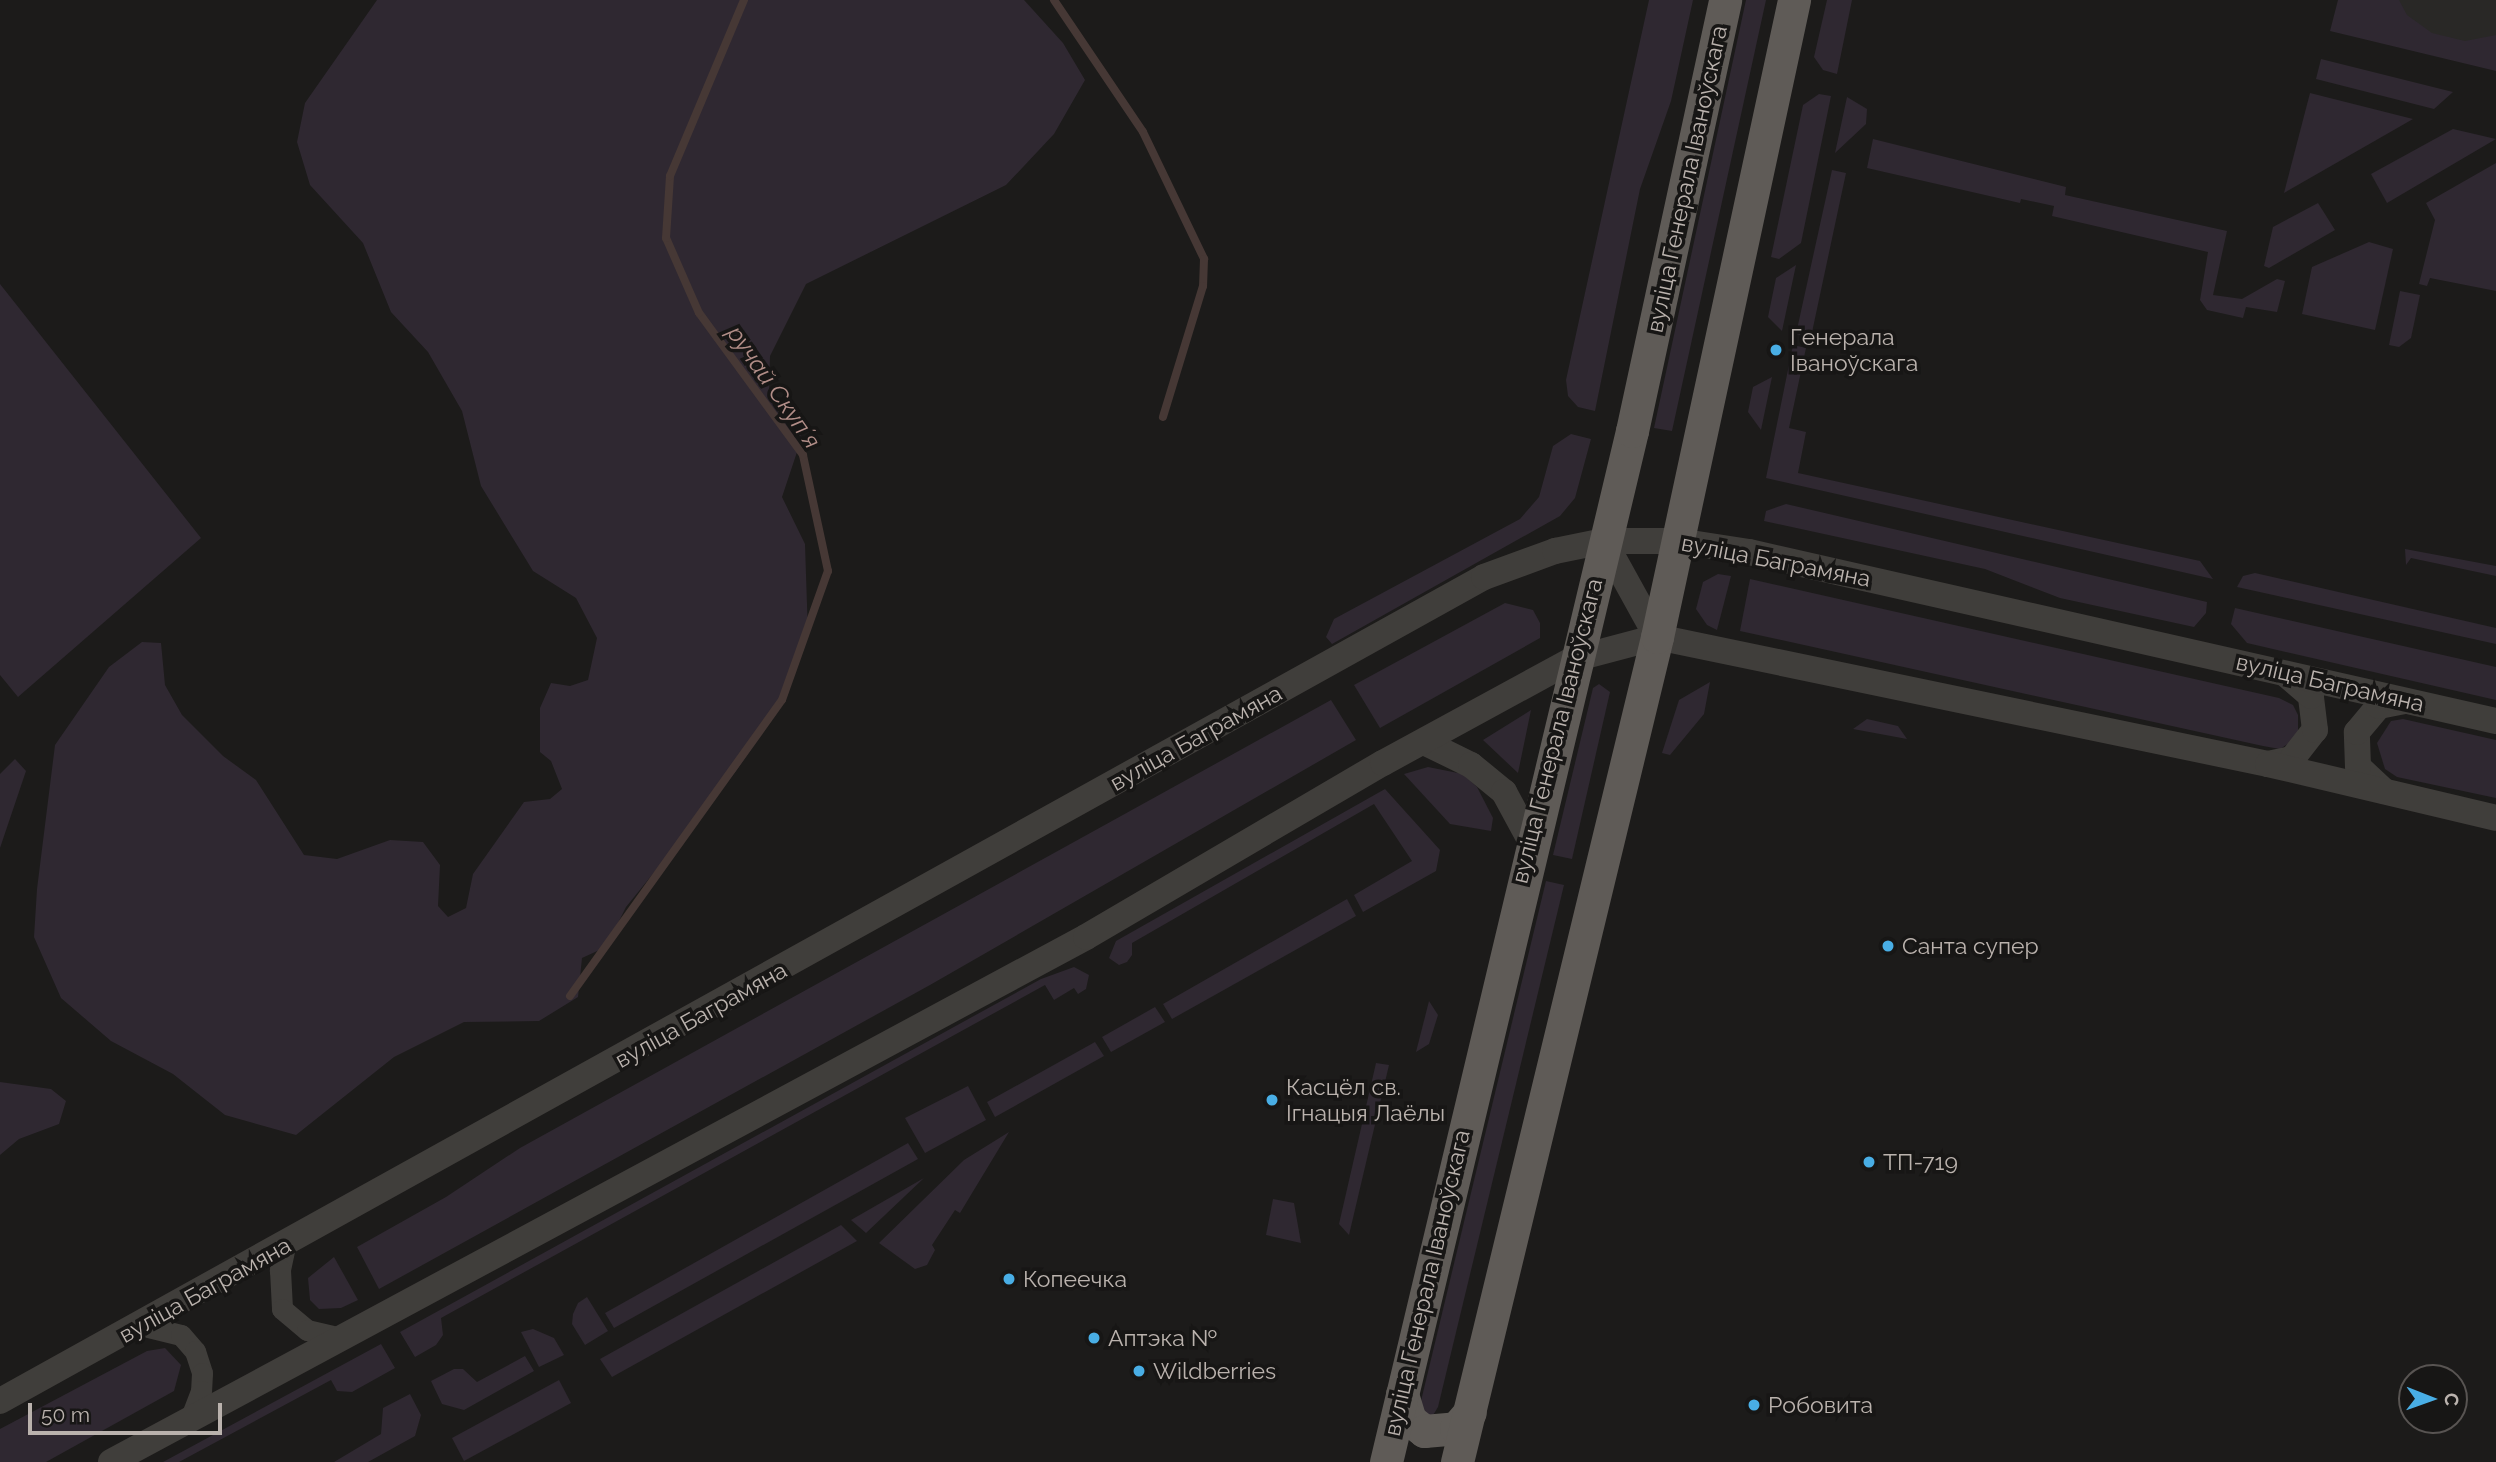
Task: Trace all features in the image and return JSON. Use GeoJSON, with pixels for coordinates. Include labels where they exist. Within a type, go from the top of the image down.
{"type":"FeatureCollection","features":[{"type":"Feature","properties":{"kind":"main road","name":"вуліца Генерала Іваноўскага"},"geometry":{"type":"LineString","coordinates":[[1387,1462],[1531,840],[1604,541],[1725,0]]}},
{"type":"Feature","properties":{"kind":"main road"},"geometry":{"type":"LineString","coordinates":[[1457,1462],[1657,637],[1794,0]]}},
{"type":"Feature","properties":{"kind":"main road"},"geometry":{"type":"LineString","coordinates":[[1402,1394],[1410,1420],[1424,1431],[1456,1428],[1470,1412]]}},
{"type":"Feature","properties":{"kind":"main road"},"geometry":{"type":"LineString","coordinates":[[1387,1462],[1403,1447],[1421,1444],[1438,1451],[1447,1462]]}},
{"type":"Feature","properties":{"kind":"street","name":"вуліца Баграмяна"},"geometry":{"type":"LineString","coordinates":[[0,1401],[285,1246],[1484,577],[1555,551],[1604,541],[1678,541],[1749,552],[2496,721]]}},
{"type":"Feature","properties":{"kind":"street"},"geometry":{"type":"LineString","coordinates":[[1604,541],[1657,637]]}},
{"type":"Feature","properties":{"kind":"street"},"geometry":{"type":"LineString","coordinates":[[111,1462],[338,1337],[1074,943],[1574,659],[1657,637],[2267,764],[2496,818]]}},
{"type":"Feature","properties":{"kind":"street"},"geometry":{"type":"LineString","coordinates":[[2267,764],[2292,759],[2315,730],[2311,696],[2286,674]]}},
{"type":"Feature","properties":{"kind":"street"},"geometry":{"type":"LineString","coordinates":[[2396,795],[2365,778],[2355,744],[2362,721],[2379,706],[2413,702]]}},
{"type":"Feature","properties":{"kind":"street"},"geometry":{"type":"LineString","coordinates":[[1424,742],[1471,765],[1504,792],[1531,840]]}},
{"type":"Feature","properties":{"kind":"street"},"geometry":{"type":"LineString","coordinates":[[285,1246],[280,1270],[282,1309],[307,1330],[338,1337]]}},
{"type":"Feature","properties":{"kind":"street"},"geometry":{"type":"LineString","coordinates":[[140,1325],[181,1335],[195,1351],[202,1373],[201,1391],[191,1417]]}},
{"type":"Feature","properties":{"kind":"shaded area"},"geometry":{"type":"Polygon","coordinates":[[[377,0],[1024,0],[1063,43],[1085,80],[1054,134],[1006,185],[806,284],[770,356],[769,394],[802,437],[782,497],[805,544],[808,635],[782,705],[736,771],[626,907],[606,947],[582,958],[578,997],[539,1021],[464,1022],[394,1057],[296,1135],[225,1115],[173,1074],[111,1041],[61,998],[34,937],[37,889],[55,745],[109,667],[142,642],[161,643],[165,685],[182,715],[223,756],[256,780],[304,855],[337,859],[390,840],[423,842],[440,865],[438,906],[448,917],[466,908],[473,874],[524,802],[550,799],[562,789],[551,761],[540,752],[540,708],[551,683],[570,686],[588,680],[597,638],[576,598],[533,571],[481,486],[462,411],[428,352],[391,312],[363,243],[310,185],[297,142],[305,103],[377,0]]]}},
{"type":"Feature","properties":{"kind":"shaded area"},"geometry":{"type":"Polygon","coordinates":[[[1649,0],[1693,0],[1671,101],[1640,189],[1595,411],[1578,407],[1568,396],[1566,380],[1649,0]]]}},
{"type":"Feature","properties":{"kind":"shaded area"},"geometry":{"type":"Polygon","coordinates":[[[1746,0],[1766,0],[1672,431],[1654,428],[1746,0]]]}},
{"type":"Feature","properties":{"kind":"shaded area"},"geometry":{"type":"Polygon","coordinates":[[[1827,0],[1852,0],[1837,74],[1823,70],[1814,57],[1827,0]]]}},
{"type":"Feature","properties":{"kind":"shaded area"},"geometry":{"type":"Polygon","coordinates":[[[2338,0],[2399,0],[2407,15],[2432,33],[2465,41],[2496,35],[2496,71],[2330,31],[2338,0]]]}},
{"type":"Feature","properties":{"kind":"shaded area"},"geometry":{"type":"Polygon","coordinates":[[[2370,0],[2496,0],[2496,68],[2361,36],[2370,0]]]}},
{"type":"Feature","properties":{"kind":"shaded area"},"geometry":{"type":"Polygon","coordinates":[[[2321,59],[2453,92],[2434,109],[2316,79],[2321,59]]]}},
{"type":"Feature","properties":{"kind":"shaded area"},"geometry":{"type":"Polygon","coordinates":[[[2310,93],[2413,119],[2284,193],[2310,93]]]}},
{"type":"Feature","properties":{"kind":"shaded area"},"geometry":{"type":"Polygon","coordinates":[[[1819,94],[1831,96],[1801,243],[1779,259],[1771,257],[1803,105],[1819,94]]]}},
{"type":"Feature","properties":{"kind":"shaded area"},"geometry":{"type":"Polygon","coordinates":[[[1847,97],[1867,109],[1866,124],[1835,153],[1847,97]]]}},
{"type":"Feature","properties":{"kind":"shaded area"},"geometry":{"type":"Polygon","coordinates":[[[2453,129],[2496,139],[2387,203],[2371,174],[2453,129]]]}},
{"type":"Feature","properties":{"kind":"shaded area"},"geometry":{"type":"Polygon","coordinates":[[[1873,139],[2066,187],[2065,195],[2227,231],[2213,295],[2242,299],[2277,279],[2285,281],[2277,312],[2246,307],[2243,318],[2207,310],[2200,300],[2208,252],[2052,216],[2054,206],[2021,199],[2020,203],[1867,168],[1873,139]]]}},
{"type":"Feature","properties":{"kind":"shaded area"},"geometry":{"type":"Polygon","coordinates":[[[2496,163],[2496,291],[2430,278],[2427,286],[2419,284],[2435,220],[2426,203],[2496,163]]]}},
{"type":"Feature","properties":{"kind":"shaded area"},"geometry":{"type":"Polygon","coordinates":[[[1832,170],[1846,173],[1811,337],[1796,334],[1832,170]]]}},
{"type":"Feature","properties":{"kind":"shaded area"},"geometry":{"type":"Polygon","coordinates":[[[2318,203],[2335,230],[2269,268],[2264,266],[2273,227],[2318,203]]]}},
{"type":"Feature","properties":{"kind":"shaded area"},"geometry":{"type":"Polygon","coordinates":[[[2369,242],[2393,249],[2375,330],[2302,314],[2312,267],[2369,242]]]}},
{"type":"Feature","properties":{"kind":"shaded area"},"geometry":{"type":"Polygon","coordinates":[[[1796,265],[1782,331],[1768,317],[1776,278],[1796,265]]]}},
{"type":"Feature","properties":{"kind":"shaded area"},"geometry":{"type":"Polygon","coordinates":[[[0,284],[201,538],[18,697],[0,675],[0,284]]]}},
{"type":"Feature","properties":{"kind":"shaded area"},"geometry":{"type":"Polygon","coordinates":[[[2400,291],[2420,295],[2411,338],[2399,347],[2389,345],[2400,291]]]}},
{"type":"Feature","properties":{"kind":"shaded area"},"geometry":{"type":"Polygon","coordinates":[[[1793,345],[1806,348],[1789,428],[1806,432],[1798,473],[2200,561],[2213,579],[1766,478],[1793,345]]]}},
{"type":"Feature","properties":{"kind":"shaded area"},"geometry":{"type":"Polygon","coordinates":[[[1772,377],[1761,430],[1748,412],[1753,387],[1772,377]]]}},
{"type":"Feature","properties":{"kind":"shaded area"},"geometry":{"type":"Polygon","coordinates":[[[1571,434],[1591,439],[1575,498],[1560,516],[1332,644],[1326,637],[1334,619],[1520,519],[1539,497],[1553,446],[1571,434]]]}},
{"type":"Feature","properties":{"kind":"shaded area"},"geometry":{"type":"Polygon","coordinates":[[[1786,504],[2207,602],[2206,613],[2194,627],[2060,598],[1985,569],[1764,521],[1766,511],[1786,504]]]}},
{"type":"Feature","properties":{"kind":"shaded area"},"geometry":{"type":"Polygon","coordinates":[[[2405,549],[2496,566],[2496,576],[2411,558],[2406,565],[2405,549]]]}},
{"type":"Feature","properties":{"kind":"shaded area"},"geometry":{"type":"Polygon","coordinates":[[[2255,573],[2496,628],[2496,644],[2237,587],[2243,576],[2255,573]]]}},
{"type":"Feature","properties":{"kind":"shaded area"},"geometry":{"type":"Polygon","coordinates":[[[1718,574],[1731,576],[1717,630],[1707,625],[1696,609],[1703,582],[1718,574]]]}},
{"type":"Feature","properties":{"kind":"shaded area"},"geometry":{"type":"Polygon","coordinates":[[[1750,579],[2279,698],[2293,705],[2298,715],[2298,737],[2280,749],[2263,746],[1740,631],[1750,579]]]}},
{"type":"Feature","properties":{"kind":"shaded area"},"geometry":{"type":"Polygon","coordinates":[[[1505,603],[1533,610],[1540,623],[1540,638],[1380,728],[1354,685],[1505,603]]]}},
{"type":"Feature","properties":{"kind":"shaded area"},"geometry":{"type":"Polygon","coordinates":[[[2235,608],[2496,667],[2496,700],[2247,643],[2231,624],[2235,608]]]}},
{"type":"Feature","properties":{"kind":"shaded area"},"geometry":{"type":"Polygon","coordinates":[[[1710,682],[1704,714],[1670,755],[1662,753],[1679,700],[1710,682]]]}},
{"type":"Feature","properties":{"kind":"shaded area"},"geometry":{"type":"Polygon","coordinates":[[[1599,684],[1610,692],[1572,859],[1553,855],[1593,688],[1599,684]]]}},
{"type":"Feature","properties":{"kind":"shaded area"},"geometry":{"type":"Polygon","coordinates":[[[1331,700],[1356,740],[930,985],[379,1289],[357,1247],[446,1197],[520,1148],[1331,700]]]}},
{"type":"Feature","properties":{"kind":"shaded area"},"geometry":{"type":"Polygon","coordinates":[[[1531,710],[1518,773],[1483,740],[1531,710]]]}},
{"type":"Feature","properties":{"kind":"shaded area"},"geometry":{"type":"Polygon","coordinates":[[[1867,719],[1898,726],[1907,739],[1853,729],[1867,719]]]}},
{"type":"Feature","properties":{"kind":"shaded area"},"geometry":{"type":"Polygon","coordinates":[[[2403,719],[2496,740],[2496,798],[2397,777],[2385,769],[2377,743],[2391,721],[2403,719]]]}},
{"type":"Feature","properties":{"kind":"shaded area"},"geometry":{"type":"Polygon","coordinates":[[[15,759],[26,771],[0,848],[0,774],[15,759]]]}},
{"type":"Feature","properties":{"kind":"shaded area"},"geometry":{"type":"Polygon","coordinates":[[[1428,767],[1463,774],[1477,787],[1493,818],[1491,831],[1450,824],[1404,774],[1428,767]]]}},
{"type":"Feature","properties":{"kind":"shaded area"},"geometry":{"type":"Polygon","coordinates":[[[1385,789],[1440,850],[1436,871],[1363,912],[1354,895],[1412,861],[1374,804],[1132,943],[1132,955],[1127,962],[1119,965],[1109,958],[1116,941],[1385,789]]]}},
{"type":"Feature","properties":{"kind":"shaded area"},"geometry":{"type":"Polygon","coordinates":[[[1546,881],[1564,885],[1438,1407],[1432,1417],[1425,1417],[1421,1401],[1546,881]]]}},
{"type":"Feature","properties":{"kind":"shaded area"},"geometry":{"type":"Polygon","coordinates":[[[1347,899],[1356,916],[1172,1019],[1163,1004],[1347,899]]]}},
{"type":"Feature","properties":{"kind":"shaded area"},"geometry":{"type":"Polygon","coordinates":[[[1074,967],[1089,975],[1086,989],[1078,994],[1074,988],[1054,1000],[1045,985],[441,1318],[443,1335],[436,1345],[415,1357],[400,1332],[1041,979],[1074,967]]]}},
{"type":"Feature","properties":{"kind":"shaded area"},"geometry":{"type":"Polygon","coordinates":[[[1429,1001],[1438,1015],[1429,1044],[1416,1052],[1429,1001]]]}},
{"type":"Feature","properties":{"kind":"shaded area"},"geometry":{"type":"Polygon","coordinates":[[[1155,1007],[1165,1022],[1111,1052],[1102,1037],[1155,1007]]]}},
{"type":"Feature","properties":{"kind":"shaded area"},"geometry":{"type":"Polygon","coordinates":[[[1095,1042],[1104,1056],[995,1117],[987,1102],[1095,1042]]]}},
{"type":"Feature","properties":{"kind":"shaded area"},"geometry":{"type":"Polygon","coordinates":[[[1376,1063],[1389,1065],[1349,1235],[1339,1224],[1376,1063]]]}},
{"type":"Feature","properties":{"kind":"shaded area"},"geometry":{"type":"Polygon","coordinates":[[[0,1082],[51,1089],[66,1101],[59,1124],[19,1139],[0,1155],[0,1082]]]}},
{"type":"Feature","properties":{"kind":"shaded area"},"geometry":{"type":"Polygon","coordinates":[[[968,1086],[986,1120],[925,1153],[905,1118],[968,1086]]]}},
{"type":"Feature","properties":{"kind":"shaded area"},"geometry":{"type":"Polygon","coordinates":[[[1009,1132],[960,1213],[955,1210],[932,1245],[935,1250],[927,1265],[915,1269],[879,1243],[964,1160],[1009,1132]]]}},
{"type":"Feature","properties":{"kind":"shaded area"},"geometry":{"type":"Polygon","coordinates":[[[908,1143],[918,1159],[614,1328],[605,1313],[908,1143]]]}},
{"type":"Feature","properties":{"kind":"shaded area"},"geometry":{"type":"Polygon","coordinates":[[[924,1178],[866,1233],[851,1220],[924,1178]]]}},
{"type":"Feature","properties":{"kind":"shaded area"},"geometry":{"type":"Polygon","coordinates":[[[1273,1199],[1294,1203],[1301,1243],[1266,1235],[1273,1199]]]}},
{"type":"Feature","properties":{"kind":"shaded area"},"geometry":{"type":"Polygon","coordinates":[[[841,1225],[857,1241],[612,1377],[600,1359],[841,1225]]]}},
{"type":"Feature","properties":{"kind":"shaded area"},"geometry":{"type":"Polygon","coordinates":[[[334,1257],[358,1300],[341,1308],[319,1309],[310,1300],[308,1278],[334,1257]]]}},
{"type":"Feature","properties":{"kind":"shaded area"},"geometry":{"type":"Polygon","coordinates":[[[587,1297],[608,1331],[585,1345],[572,1324],[578,1303],[587,1297]]]}},
{"type":"Feature","properties":{"kind":"shaded area"},"geometry":{"type":"Polygon","coordinates":[[[533,1329],[554,1338],[564,1355],[539,1367],[521,1332],[533,1329]]]}},
{"type":"Feature","properties":{"kind":"shaded area"},"geometry":{"type":"Polygon","coordinates":[[[381,1344],[395,1368],[352,1392],[337,1391],[331,1380],[179,1462],[163,1462],[381,1344]]]}},
{"type":"Feature","properties":{"kind":"shaded area"},"geometry":{"type":"Polygon","coordinates":[[[165,1348],[181,1365],[174,1391],[46,1462],[0,1462],[0,1429],[147,1351],[165,1348]]]}},
{"type":"Feature","properties":{"kind":"shaded area"},"geometry":{"type":"Polygon","coordinates":[[[525,1356],[534,1371],[464,1410],[442,1404],[431,1381],[454,1369],[463,1369],[477,1382],[525,1356]]]}},
{"type":"Feature","properties":{"kind":"shaded area"},"geometry":{"type":"Polygon","coordinates":[[[559,1380],[571,1403],[464,1461],[452,1438],[559,1380]]]}},
{"type":"Feature","properties":{"kind":"shaded area"},"geometry":{"type":"Polygon","coordinates":[[[410,1394],[421,1415],[415,1436],[368,1462],[334,1462],[381,1434],[383,1408],[410,1394]]]}},
{"type":"Feature","properties":{"kind":"waterway","name":"ручай Скупʼя"},"geometry":{"type":"LineString","coordinates":[[570,996],[782,700],[828,571],[803,455],[699,313],[666,238],[670,176],[744,0]]}},
{"type":"Feature","properties":{"kind":"waterway"},"geometry":{"type":"LineString","coordinates":[[1054,0],[1143,132],[1204,259],[1203,286],[1163,417]]}},
{"type":"Feature","properties":{"kind":"place","name":"Генерала Іваноўскага"},"geometry":{"type":"Point","coordinates":[1776,350]}},
{"type":"Feature","properties":{"kind":"place","name":"Санта супер"},"geometry":{"type":"Point","coordinates":[1888,946]}},
{"type":"Feature","properties":{"kind":"place","name":"Касцёл св. Ігнацыя Лаёлы"},"geometry":{"type":"Point","coordinates":[1272,1100]}},
{"type":"Feature","properties":{"kind":"place","name":"ТП-719"},"geometry":{"type":"Point","coordinates":[1869,1162]}},
{"type":"Feature","properties":{"kind":"place","name":"Копеечка"},"geometry":{"type":"Point","coordinates":[1009,1279]}},
{"type":"Feature","properties":{"kind":"place","name":"Аптэка №"},"geometry":{"type":"Point","coordinates":[1094,1338]}},
{"type":"Feature","properties":{"kind":"place","name":"Wildberries"},"geometry":{"type":"Point","coordinates":[1139,1371]}},
{"type":"Feature","properties":{"kind":"place","name":"Робовита"},"geometry":{"type":"Point","coordinates":[1754,1405]}}]}
